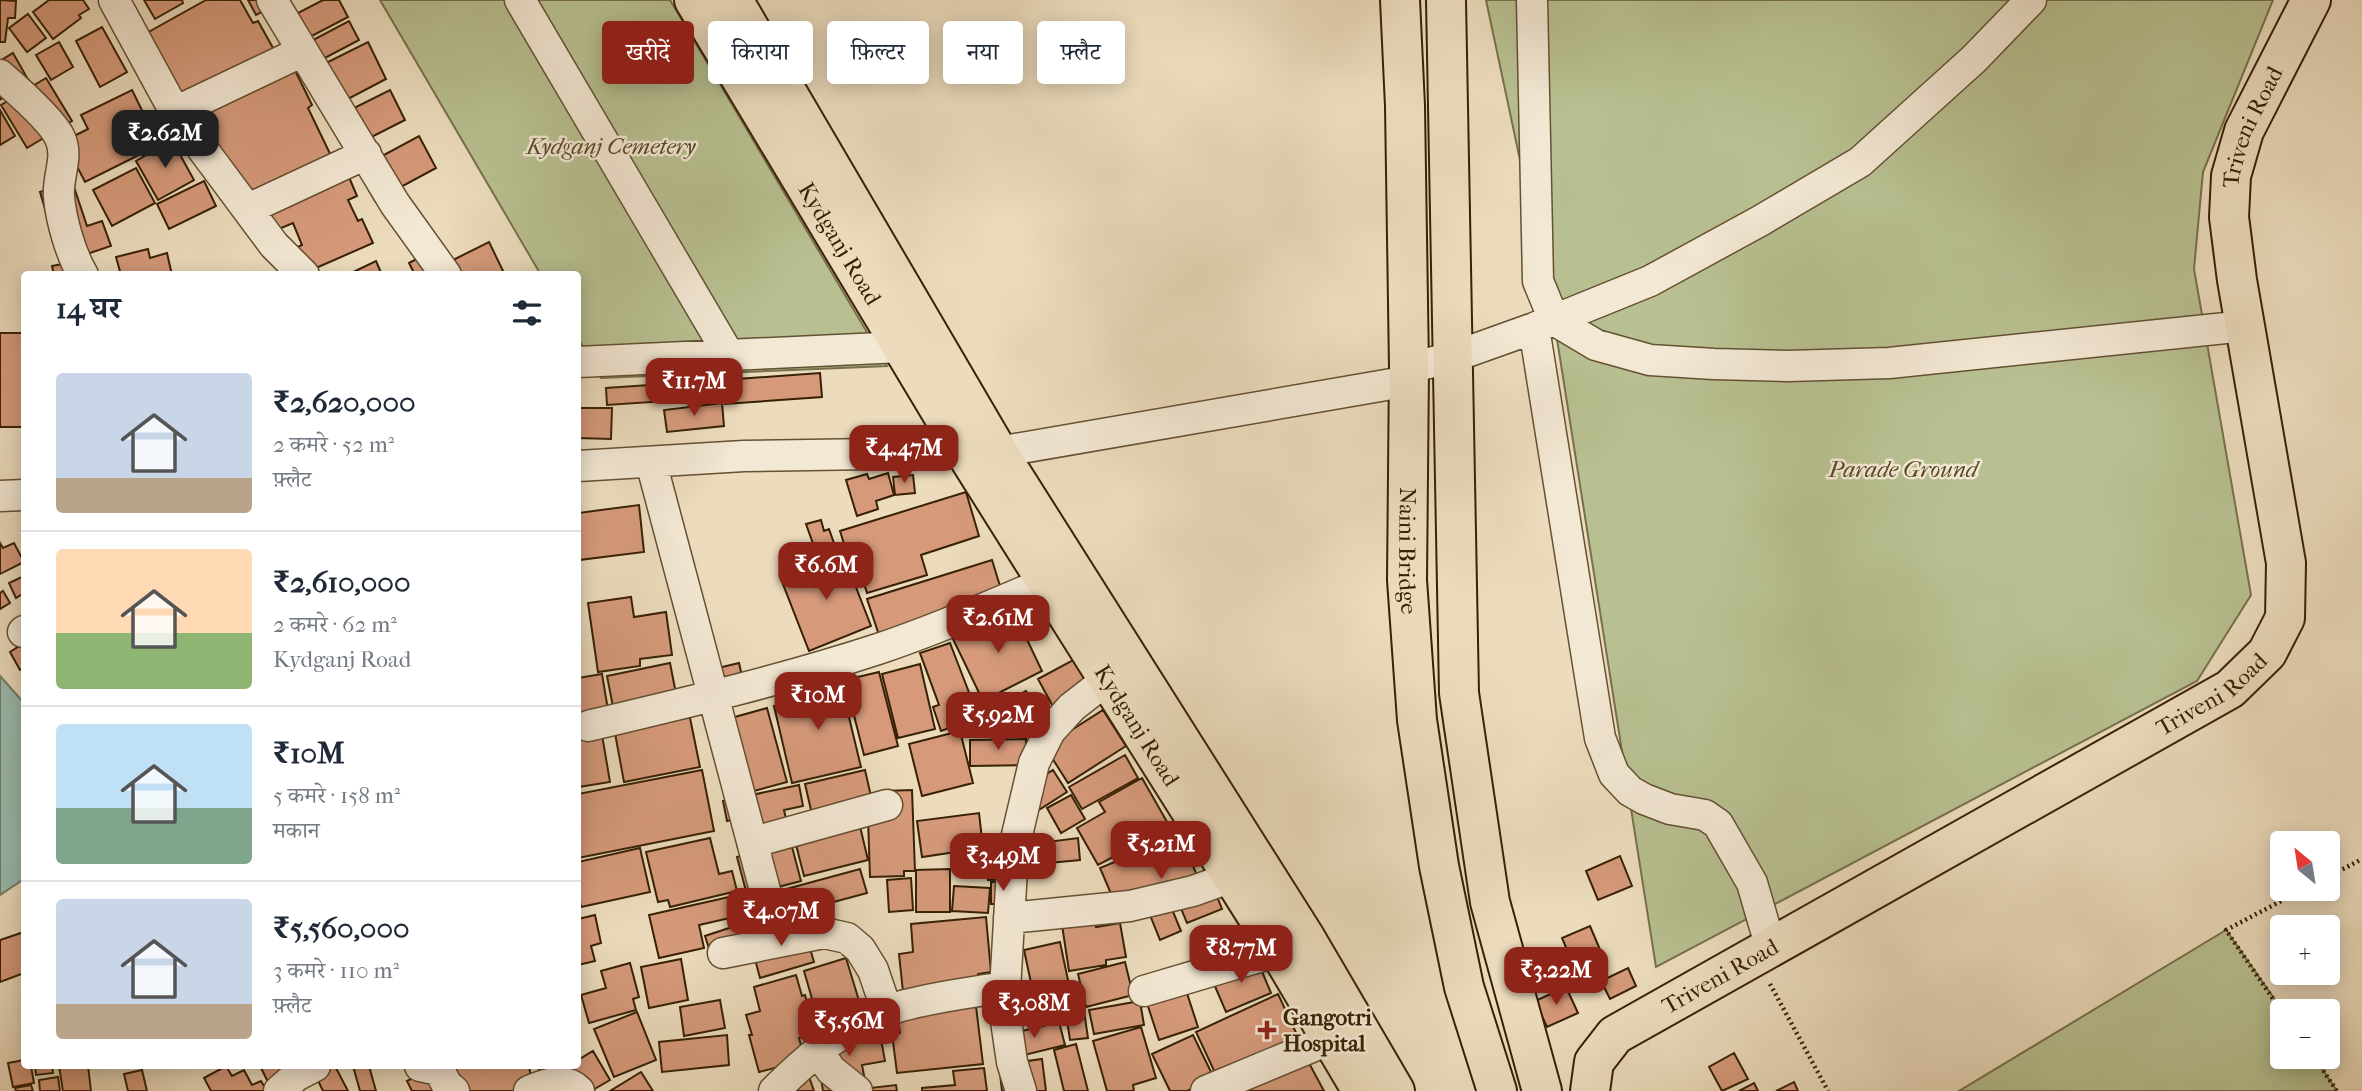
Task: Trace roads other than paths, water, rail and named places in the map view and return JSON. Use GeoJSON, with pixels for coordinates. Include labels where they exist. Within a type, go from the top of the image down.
{"type":"FeatureCollection","features":[{"type":"Feature","properties":{"kind":"main road","name":"Kydganj Road"},"geometry":{"type":"LineString","coordinates":[[694,0],[902,347],[982,452],[1306,939],[1395,1091]]}},
{"type":"Feature","properties":{"kind":"main road","name":"Kydganj Road"},"geometry":{"type":"LineString","coordinates":[[733,0],[982,452],[1046,582],[1279,951],[1362,1091]]}},
{"type":"Feature","properties":{"kind":"main road","name":"Naini Bridge"},"geometry":{"type":"LineString","coordinates":[[1400,0],[1405,106],[1409,375],[1407,580],[1417,720],[1439,866],[1464,987],[1497,1091]]}},
{"type":"Feature","properties":{"kind":"main road","name":"Naini Bridge"},"geometry":{"type":"LineString","coordinates":[[1446,0],[1459,693],[1490,902],[1542,1091]]}},
{"type":"Feature","properties":{"kind":"main road","name":"Triveni Road"},"geometry":{"type":"LineString","coordinates":[[1590,1091],[1594,1062],[1615,1035],[2230,689],[2267,653],[2285,618],[2286,563],[2237,280],[2230,217],[2231,176],[2244,131],[2311,0]]}},
{"type":"Feature","properties":{"kind":"street"},"geometry":{"type":"LineString","coordinates":[[114,0],[175,112],[274,245],[300,271]]}},
{"type":"Feature","properties":{"kind":"street"},"geometry":{"type":"LineString","coordinates":[[272,0],[395,204],[443,271]]}},
{"type":"Feature","properties":{"kind":"street"},"geometry":{"type":"LineString","coordinates":[[520,0],[729,355]]}},
{"type":"Feature","properties":{"kind":"street"},"geometry":{"type":"LineString","coordinates":[[1532,0],[1538,281],[1600,738],[1614,774],[1630,791],[1670,809],[1705,815],[1718,824],[1752,883],[1763,952]]}},
{"type":"Feature","properties":{"kind":"street"},"geometry":{"type":"LineString","coordinates":[[581,466],[744,456],[982,452],[1409,375],[1650,281],[1860,162],[1974,59],[2031,0]]}},
{"type":"Feature","properties":{"kind":"street"},"geometry":{"type":"LineString","coordinates":[[175,112],[303,51]]}},
{"type":"Feature","properties":{"kind":"street"},"geometry":{"type":"LineString","coordinates":[[0,75],[54,127],[60,138],[65,154],[60,174],[59,198],[74,259],[81,271]]}},
{"type":"Feature","properties":{"kind":"street"},"geometry":{"type":"LineString","coordinates":[[248,209],[366,154]]}},
{"type":"Feature","properties":{"kind":"street"},"geometry":{"type":"LineString","coordinates":[[1544,324],[1595,345],[1650,360],[1788,366],[1889,363],[2245,326]]}},
{"type":"Feature","properties":{"kind":"street"},"geometry":{"type":"LineString","coordinates":[[581,362],[902,347]]}},
{"type":"Feature","properties":{"kind":"street"},"geometry":{"type":"LineString","coordinates":[[651,462],[766,894]]}},
{"type":"Feature","properties":{"kind":"street"},"geometry":{"type":"LineString","coordinates":[[0,496],[21,495]]}},
{"type":"Feature","properties":{"kind":"street"},"geometry":{"type":"LineString","coordinates":[[588,726],[715,697],[878,649],[1046,582]]}},
{"type":"Feature","properties":{"kind":"street"},"geometry":{"type":"LineString","coordinates":[[1021,1091],[1012,1062],[1004,1007],[1013,852],[1034,763],[1049,731],[1072,707],[1108,679]]}},
{"type":"Feature","properties":{"kind":"street"},"geometry":{"type":"LineString","coordinates":[[754,842],[887,805]]}},
{"type":"Feature","properties":{"kind":"street"},"geometry":{"type":"LineString","coordinates":[[1009,918],[1130,905],[1193,891],[1233,877]]}},
{"type":"Feature","properties":{"kind":"street"},"geometry":{"type":"LineString","coordinates":[[723,953],[824,933],[847,938],[860,949],[873,970],[887,1012]]}},
{"type":"Feature","properties":{"kind":"street"},"geometry":{"type":"LineString","coordinates":[[1144,991],[1279,951]]}},
{"type":"Feature","properties":{"kind":"street"},"geometry":{"type":"LineString","coordinates":[[774,1091],[802,1063],[864,1020],[899,1007],[1004,986]]}},
{"type":"Feature","properties":{"kind":"street"},"geometry":{"type":"LineString","coordinates":[[1206,1091],[1331,1040]]}},
{"type":"Feature","properties":{"kind":"street"},"geometry":{"type":"LineString","coordinates":[[818,1051],[831,1070],[857,1091]]}},
{"type":"Feature","properties":{"kind":"street"},"geometry":{"type":"LineString","coordinates":[[434,1069],[439,1070],[447,1085],[454,1091]]}},
{"type":"Feature","properties":{"kind":"street"},"geometry":{"type":"LineString","coordinates":[[530,1091],[551,1082],[566,1080]]}},
{"type":"Feature","properties":{"kind":"place","name":"Gangotri Hospital"},"geometry":{"type":"Point","coordinates":[1267,1030]}},
{"type":"Feature","properties":{"kind":"park label","name":"Kydganj Cemetery"},"geometry":{"type":"Point","coordinates":[611,146]}},
{"type":"Feature","properties":{"kind":"park label","name":"Parade Ground"},"geometry":{"type":"Point","coordinates":[1903,469]}}]}
